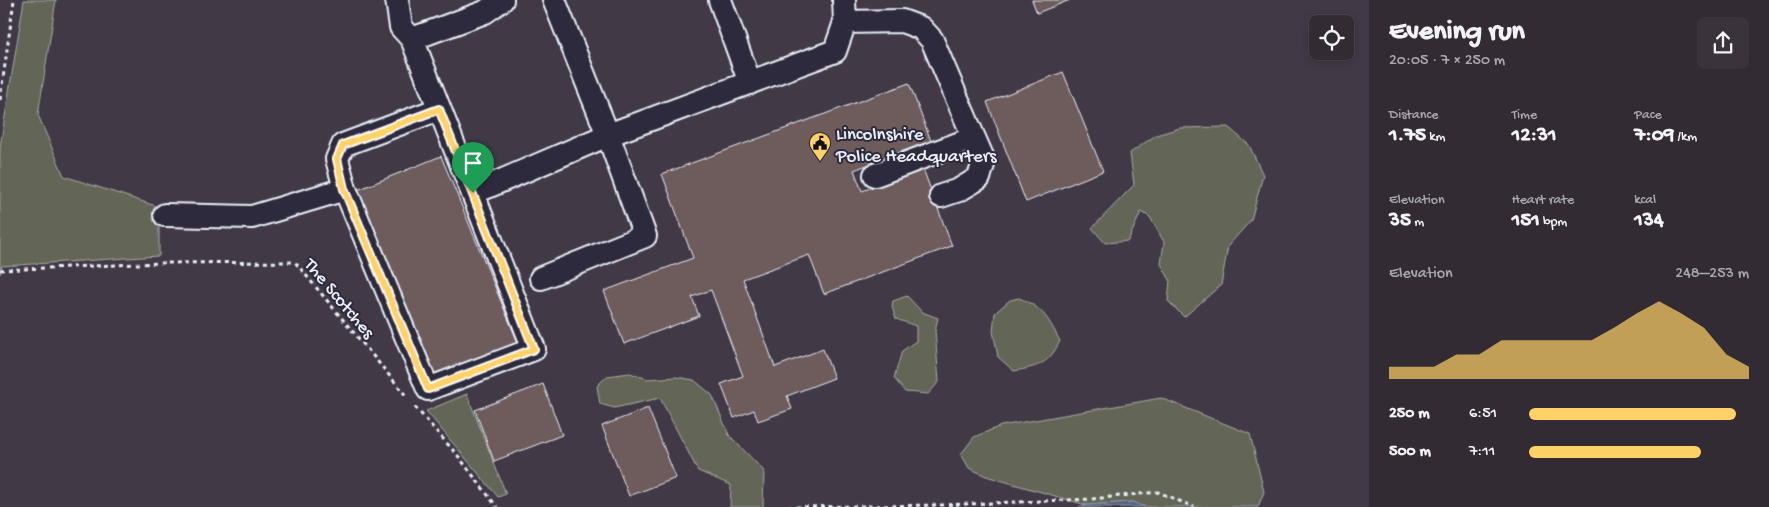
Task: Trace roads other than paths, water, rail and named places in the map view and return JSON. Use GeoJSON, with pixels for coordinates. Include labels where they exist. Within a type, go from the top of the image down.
{"type":"FeatureCollection","features":[{"type":"Feature","properties":{"kind":"lane"},"geometry":{"type":"LineString","coordinates":[[397,0],[401,27],[412,39],[534,349],[428,389],[344,189],[337,159],[343,145],[439,109]]}},
{"type":"Feature","properties":{"kind":"lane"},"geometry":{"type":"LineString","coordinates":[[412,39],[485,12],[502,0]]}},
{"type":"Feature","properties":{"kind":"lane"},"geometry":{"type":"LineString","coordinates":[[540,278],[645,236],[608,135],[554,0]]}},
{"type":"Feature","properties":{"kind":"lane"},"geometry":{"type":"LineString","coordinates":[[720,0],[750,83]]}},
{"type":"Feature","properties":{"kind":"lane"},"geometry":{"type":"LineString","coordinates":[[473,193],[608,135],[835,51],[844,11],[902,21],[921,28],[932,40],[984,161],[979,178],[959,190],[941,196]]}},
{"type":"Feature","properties":{"kind":"lane"},"geometry":{"type":"LineString","coordinates":[[875,175],[974,138]]}},
{"type":"Feature","properties":{"kind":"lane"},"geometry":{"type":"LineString","coordinates":[[165,216],[252,217],[344,189]]}},
{"type":"Feature","properties":{"kind":"water"},"geometry":{"type":"Polygon","coordinates":[[[1133,502],[1145,507],[1079,507],[1086,505],[1133,502]]]}},
{"type":"Feature","properties":{"kind":"place","name":"Lincolnshire Police Headquarters"},"geometry":{"type":"Point","coordinates":[820,162]}}]}
